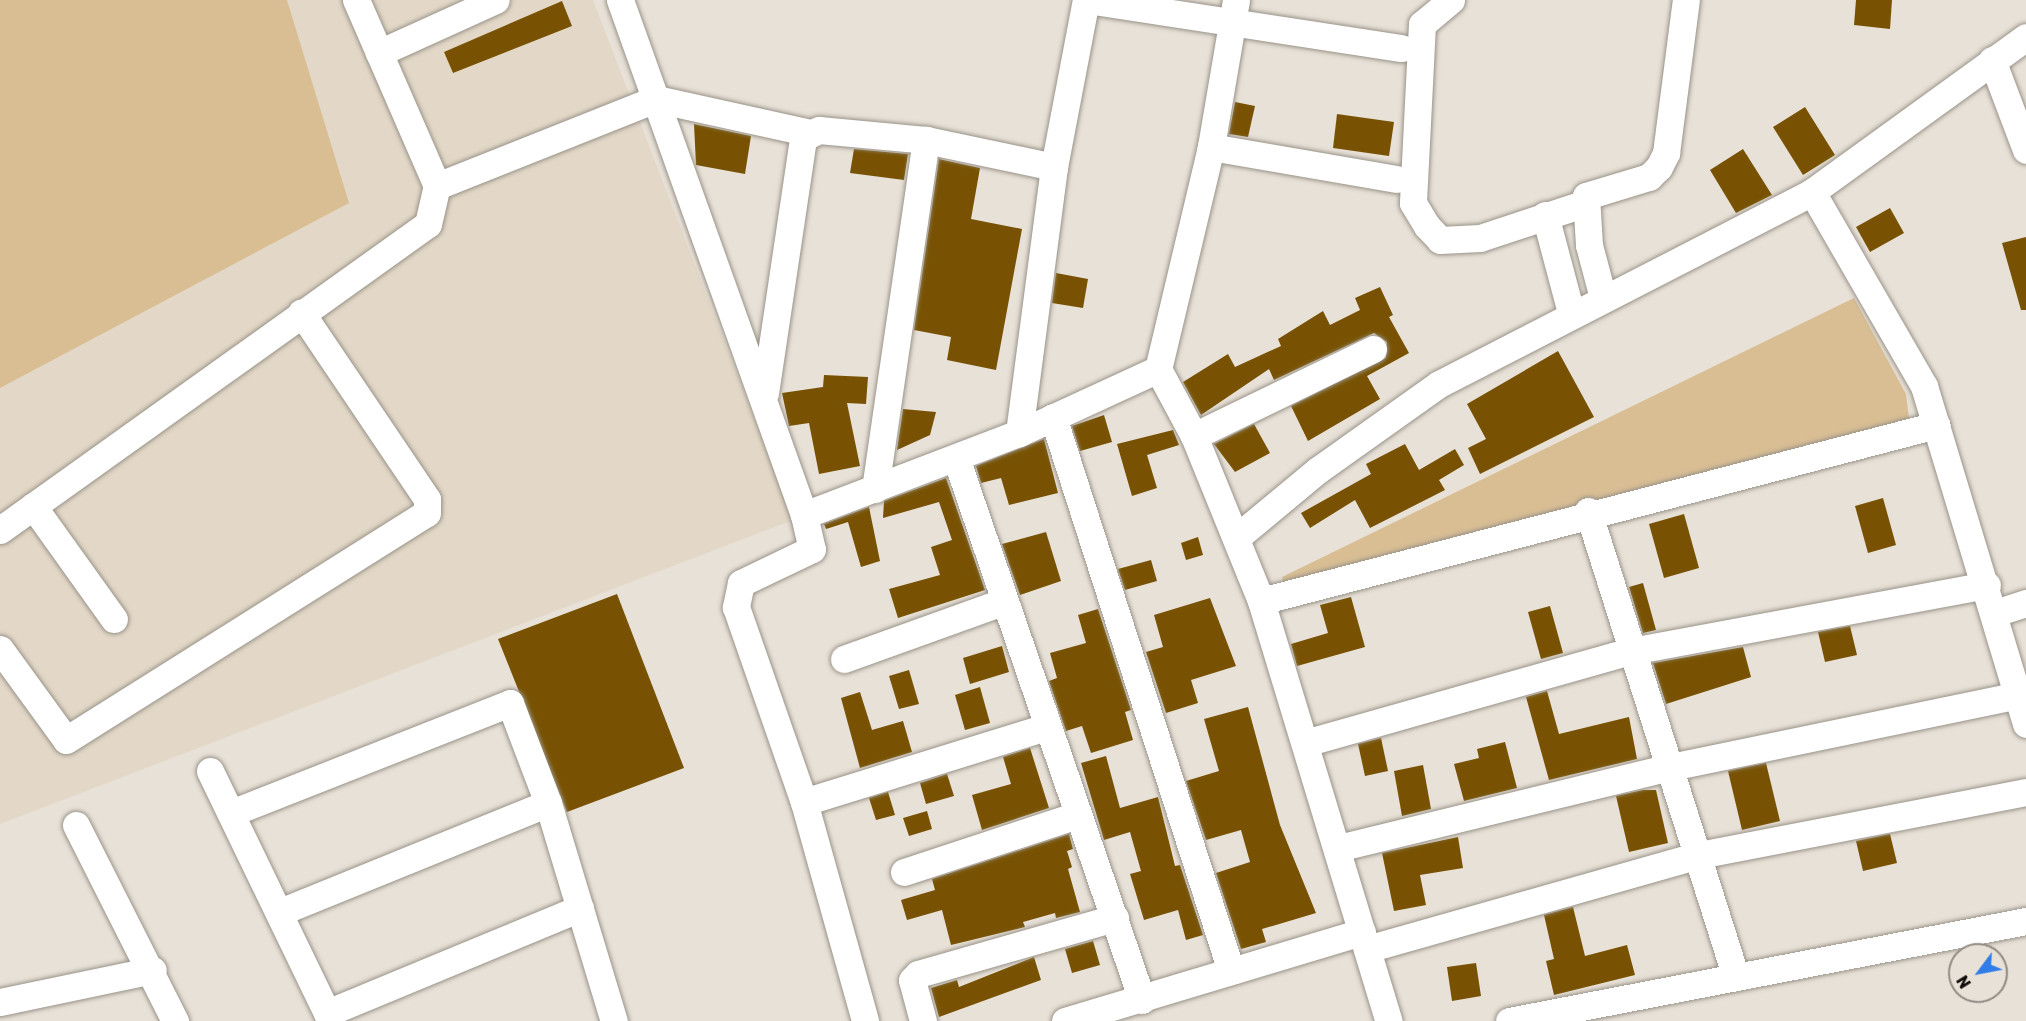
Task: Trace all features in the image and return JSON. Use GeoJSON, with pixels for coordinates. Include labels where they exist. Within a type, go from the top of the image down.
{"type":"FeatureCollection","features":[{"type":"Feature","properties":{"kind":"street"},"geometry":{"type":"LineString","coordinates":[[0,530],[428,224],[437,186],[356,0]]}},
{"type":"Feature","properties":{"kind":"street"},"geometry":{"type":"LineString","coordinates":[[379,53],[496,0]]}},
{"type":"Feature","properties":{"kind":"street"},"geometry":{"type":"LineString","coordinates":[[620,0],[764,396],[804,515],[812,549],[741,583],[736,607],[804,802],[865,1021]]}},
{"type":"Feature","properties":{"kind":"street"},"geometry":{"type":"LineString","coordinates":[[1018,433],[1054,167],[1086,0],[1234,12],[1401,48]]}},
{"type":"Feature","properties":{"kind":"street"},"geometry":{"type":"LineString","coordinates":[[1451,0],[1422,24],[1413,203],[1440,240],[1452,242],[1586,203]]}},
{"type":"Feature","properties":{"kind":"street"},"geometry":{"type":"LineString","coordinates":[[1603,298],[1589,245],[1586,203],[1591,193],[1649,177],[1666,153],[1686,0]]}},
{"type":"Feature","properties":{"kind":"street"},"geometry":{"type":"LineString","coordinates":[[1234,12],[1211,147],[1158,369],[1194,436],[1261,601],[1389,1021]]}},
{"type":"Feature","properties":{"kind":"street"},"geometry":{"type":"LineString","coordinates":[[1236,538],[1318,470],[1439,384],[1571,313],[1812,192],[2026,37]]}},
{"type":"Feature","properties":{"kind":"street"},"geometry":{"type":"LineString","coordinates":[[1992,60],[2026,150]]}},
{"type":"Feature","properties":{"kind":"street"},"geometry":{"type":"LineString","coordinates":[[437,186],[656,99],[810,133],[926,140],[1054,167]]}},
{"type":"Feature","properties":{"kind":"street"},"geometry":{"type":"LineString","coordinates":[[764,396],[798,142],[810,133]]}},
{"type":"Feature","properties":{"kind":"street"},"geometry":{"type":"LineString","coordinates":[[874,489],[926,140]]}},
{"type":"Feature","properties":{"kind":"street"},"geometry":{"type":"LineString","coordinates":[[1211,147],[1396,179]]}},
{"type":"Feature","properties":{"kind":"street"},"geometry":{"type":"LineString","coordinates":[[1812,192],[1924,386],[1987,585],[2026,724]]}},
{"type":"Feature","properties":{"kind":"street"},"geometry":{"type":"LineString","coordinates":[[1545,215],[1571,313]]}},
{"type":"Feature","properties":{"kind":"street"},"geometry":{"type":"LineString","coordinates":[[0,649],[66,740],[427,513],[427,499],[302,312]]}},
{"type":"Feature","properties":{"kind":"street"},"geometry":{"type":"LineString","coordinates":[[1194,436],[1373,349]]}},
{"type":"Feature","properties":{"kind":"street"},"geometry":{"type":"LineString","coordinates":[[804,515],[1018,433],[1158,369]]}},
{"type":"Feature","properties":{"kind":"street"},"geometry":{"type":"LineString","coordinates":[[1053,417],[1231,971]]}},
{"type":"Feature","properties":{"kind":"street"},"geometry":{"type":"LineString","coordinates":[[1261,601],[1588,511],[1935,425]]}},
{"type":"Feature","properties":{"kind":"street"},"geometry":{"type":"LineString","coordinates":[[956,458],[1002,602],[1142,1000]]}},
{"type":"Feature","properties":{"kind":"street"},"geometry":{"type":"LineString","coordinates":[[33,506],[114,619]]}},
{"type":"Feature","properties":{"kind":"street"},"geometry":{"type":"LineString","coordinates":[[1588,511],[1666,768],[1699,855],[1736,977]]}},
{"type":"Feature","properties":{"kind":"street"},"geometry":{"type":"LineString","coordinates":[[1305,742],[1631,651],[1987,585]]}},
{"type":"Feature","properties":{"kind":"street"},"geometry":{"type":"LineString","coordinates":[[844,659],[1002,602]]}},
{"type":"Feature","properties":{"kind":"street"},"geometry":{"type":"LineString","coordinates":[[1995,613],[2026,603]]}},
{"type":"Feature","properties":{"kind":"street"},"geometry":{"type":"LineString","coordinates":[[1338,848],[1666,768],[2018,694]]}},
{"type":"Feature","properties":{"kind":"street"},"geometry":{"type":"LineString","coordinates":[[231,813],[510,703],[548,803],[580,908],[608,1019]]}},
{"type":"Feature","properties":{"kind":"street"},"geometry":{"type":"LineString","coordinates":[[804,802],[1046,727]]}},
{"type":"Feature","properties":{"kind":"street"},"geometry":{"type":"LineString","coordinates":[[210,771],[329,1017],[580,908]]}},
{"type":"Feature","properties":{"kind":"street"},"geometry":{"type":"LineString","coordinates":[[1065,1021],[1142,1000],[1231,971],[1365,940],[1699,855],[2026,792]]}},
{"type":"Feature","properties":{"kind":"street"},"geometry":{"type":"LineString","coordinates":[[280,912],[548,803]]}},
{"type":"Feature","properties":{"kind":"street"},"geometry":{"type":"LineString","coordinates":[[904,872],[1077,815]]}},
{"type":"Feature","properties":{"kind":"street"},"geometry":{"type":"LineString","coordinates":[[76,825],[153,970],[175,1021]]}},
{"type":"Feature","properties":{"kind":"street"},"geometry":{"type":"LineString","coordinates":[[922,1021],[912,980],[918,974],[1115,918]]}},
{"type":"Feature","properties":{"kind":"street"},"geometry":{"type":"LineString","coordinates":[[1509,1021],[2026,921]]}},
{"type":"Feature","properties":{"kind":"street"},"geometry":{"type":"LineString","coordinates":[[0,1002],[153,970]]}},
{"type":"Feature","properties":{"kind":"shaded area"},"geometry":{"type":"Polygon","coordinates":[[[0,0],[593,0],[793,520],[0,824],[0,0]]]}},
{"type":"Feature","properties":{"kind":"shaded area"},"geometry":{"type":"Polygon","coordinates":[[[0,0],[287,0],[349,203],[0,388],[0,0]]]}},
{"type":"Feature","properties":{"kind":"shaded area"},"geometry":{"type":"Polygon","coordinates":[[[1854,298],[1906,394],[1912,443],[1285,589],[1282,577],[1854,298]]]}},
{"type":"Feature","properties":{"kind":"building"},"geometry":{"type":"Polygon","coordinates":[[[1856,0],[1892,0],[1890,29],[1854,25],[1856,0]]]}},
{"type":"Feature","properties":{"kind":"building"},"geometry":{"type":"Polygon","coordinates":[[[562,1],[572,26],[453,73],[444,52],[562,1]]]}},
{"type":"Feature","properties":{"kind":"building"},"geometry":{"type":"Polygon","coordinates":[[[1235,102],[1255,106],[1248,137],[1229,134],[1235,102]]]}},
{"type":"Feature","properties":{"kind":"building"},"geometry":{"type":"Polygon","coordinates":[[[1805,107],[1835,155],[1803,175],[1773,127],[1805,107]]]}},
{"type":"Feature","properties":{"kind":"building"},"geometry":{"type":"Polygon","coordinates":[[[1337,114],[1394,122],[1389,156],[1333,148],[1337,114]]]}},
{"type":"Feature","properties":{"kind":"building"},"geometry":{"type":"Polygon","coordinates":[[[694,124],[751,136],[745,174],[696,165],[694,124]]]}},
{"type":"Feature","properties":{"kind":"building"},"geometry":{"type":"Polygon","coordinates":[[[854,149],[908,154],[904,180],[850,173],[854,149]]]}},
{"type":"Feature","properties":{"kind":"building"},"geometry":{"type":"Polygon","coordinates":[[[1743,149],[1772,195],[1736,213],[1710,170],[1743,149]]]}},
{"type":"Feature","properties":{"kind":"building"},"geometry":{"type":"Polygon","coordinates":[[[939,159],[980,168],[971,219],[1022,229],[996,370],[947,360],[951,337],[914,330],[939,159]]]}},
{"type":"Feature","properties":{"kind":"building"},"geometry":{"type":"Polygon","coordinates":[[[1890,208],[1904,233],[1870,252],[1856,227],[1890,208]]]}},
{"type":"Feature","properties":{"kind":"building"},"geometry":{"type":"Polygon","coordinates":[[[2026,237],[2026,310],[2021,310],[2002,243],[2026,237]]]}},
{"type":"Feature","properties":{"kind":"building"},"geometry":{"type":"Polygon","coordinates":[[[1056,273],[1088,279],[1083,308],[1052,303],[1056,273]]]}},
{"type":"Feature","properties":{"kind":"building"},"geometry":{"type":"Polygon","coordinates":[[[1380,287],[1393,315],[1389,317],[1409,353],[1367,376],[1380,399],[1308,441],[1291,406],[1386,358],[1387,342],[1374,333],[1274,380],[1269,369],[1201,415],[1183,382],[1228,354],[1235,367],[1281,346],[1278,339],[1323,311],[1330,325],[1360,310],[1355,298],[1380,287]]]}},
{"type":"Feature","properties":{"kind":"building"},"geometry":{"type":"Polygon","coordinates":[[[1558,351],[1594,417],[1480,474],[1468,448],[1486,439],[1467,404],[1558,351]]]}},
{"type":"Feature","properties":{"kind":"building"},"geometry":{"type":"Polygon","coordinates":[[[824,375],[868,377],[866,404],[847,403],[860,466],[819,474],[809,423],[789,426],[782,393],[823,387],[824,375]]]}},
{"type":"Feature","properties":{"kind":"building"},"geometry":{"type":"Polygon","coordinates":[[[903,409],[936,412],[930,435],[897,450],[903,409]]]}},
{"type":"Feature","properties":{"kind":"building"},"geometry":{"type":"Polygon","coordinates":[[[1104,415],[1112,442],[1080,451],[1072,426],[1104,415]]]}},
{"type":"Feature","properties":{"kind":"building"},"geometry":{"type":"Polygon","coordinates":[[[1254,424],[1270,453],[1235,472],[1214,444],[1254,424]]]}},
{"type":"Feature","properties":{"kind":"building"},"geometry":{"type":"Polygon","coordinates":[[[1173,430],[1179,445],[1147,455],[1157,488],[1132,496],[1117,444],[1173,430]]]}},
{"type":"Feature","properties":{"kind":"building"},"geometry":{"type":"Polygon","coordinates":[[[1044,439],[1058,493],[1009,505],[1001,478],[981,483],[976,466],[1044,439]]]}},
{"type":"Feature","properties":{"kind":"building"},"geometry":{"type":"Polygon","coordinates":[[[1405,444],[1419,470],[1455,449],[1464,465],[1439,480],[1445,490],[1370,528],[1355,500],[1310,528],[1301,513],[1371,474],[1366,464],[1405,444]]]}},
{"type":"Feature","properties":{"kind":"building"},"geometry":{"type":"Polygon","coordinates":[[[946,478],[985,590],[898,618],[889,589],[940,575],[931,547],[952,540],[939,502],[883,518],[884,501],[946,478]]]}},
{"type":"Feature","properties":{"kind":"building"},"geometry":{"type":"Polygon","coordinates":[[[1883,498],[1896,545],[1868,553],[1855,506],[1883,498]]]}},
{"type":"Feature","properties":{"kind":"building"},"geometry":{"type":"Polygon","coordinates":[[[869,507],[880,561],[861,567],[848,522],[826,529],[824,524],[869,507]]]}},
{"type":"Feature","properties":{"kind":"building"},"geometry":{"type":"Polygon","coordinates":[[[1684,514],[1699,568],[1664,578],[1649,524],[1684,514]]]}},
{"type":"Feature","properties":{"kind":"building"},"geometry":{"type":"Polygon","coordinates":[[[1046,532],[1061,581],[1020,595],[1002,544],[1046,532]]]}},
{"type":"Feature","properties":{"kind":"building"},"geometry":{"type":"Polygon","coordinates":[[[1198,537],[1203,555],[1186,560],[1181,543],[1198,537]]]}},
{"type":"Feature","properties":{"kind":"building"},"geometry":{"type":"Polygon","coordinates":[[[1151,560],[1157,581],[1125,590],[1118,569],[1151,560]]]}},
{"type":"Feature","properties":{"kind":"building"},"geometry":{"type":"Polygon","coordinates":[[[1643,583],[1656,630],[1643,633],[1629,587],[1643,583]]]}},
{"type":"Feature","properties":{"kind":"building"},"geometry":{"type":"Polygon","coordinates":[[[617,594],[684,768],[567,812],[498,639],[617,594]]]}},
{"type":"Feature","properties":{"kind":"building"},"geometry":{"type":"Polygon","coordinates":[[[1351,597],[1365,647],[1297,666],[1291,644],[1328,633],[1320,605],[1351,597]]]}},
{"type":"Feature","properties":{"kind":"building"},"geometry":{"type":"Polygon","coordinates":[[[1210,598],[1236,666],[1191,680],[1198,703],[1166,713],[1146,652],[1163,647],[1154,615],[1210,598]]]}},
{"type":"Feature","properties":{"kind":"building"},"geometry":{"type":"Polygon","coordinates":[[[1550,606],[1563,653],[1541,659],[1528,612],[1550,606]]]}},
{"type":"Feature","properties":{"kind":"building"},"geometry":{"type":"Polygon","coordinates":[[[1098,609],[1131,710],[1125,712],[1133,740],[1091,753],[1082,726],[1066,731],[1049,681],[1057,678],[1050,653],[1086,643],[1078,615],[1098,609]]]}},
{"type":"Feature","properties":{"kind":"building"},"geometry":{"type":"Polygon","coordinates":[[[1850,626],[1857,655],[1825,662],[1818,632],[1850,626]]]}},
{"type":"Feature","properties":{"kind":"building"},"geometry":{"type":"Polygon","coordinates":[[[1002,646],[1009,672],[970,684],[963,658],[1002,646]]]}},
{"type":"Feature","properties":{"kind":"building"},"geometry":{"type":"Polygon","coordinates":[[[1743,647],[1751,677],[1666,704],[1653,663],[1743,647]]]}},
{"type":"Feature","properties":{"kind":"building"},"geometry":{"type":"Polygon","coordinates":[[[909,670],[919,704],[899,709],[889,676],[909,670]]]}},
{"type":"Feature","properties":{"kind":"building"},"geometry":{"type":"Polygon","coordinates":[[[980,687],[990,723],[965,730],[955,695],[980,687]]]}},
{"type":"Feature","properties":{"kind":"building"},"geometry":{"type":"Polygon","coordinates":[[[1547,691],[1559,734],[1629,717],[1637,759],[1549,780],[1526,697],[1547,691]]]}},
{"type":"Feature","properties":{"kind":"building"},"geometry":{"type":"Polygon","coordinates":[[[860,692],[872,730],[903,721],[912,752],[860,768],[841,698],[860,692]]]}},
{"type":"Feature","properties":{"kind":"building"},"geometry":{"type":"Polygon","coordinates":[[[1248,707],[1280,825],[1316,913],[1262,929],[1266,942],[1241,949],[1216,873],[1250,862],[1241,830],[1206,840],[1186,781],[1219,771],[1204,719],[1248,707]]]}},
{"type":"Feature","properties":{"kind":"building"},"geometry":{"type":"Polygon","coordinates":[[[1381,738],[1388,771],[1365,776],[1358,744],[1381,738]]]}},
{"type":"Feature","properties":{"kind":"building"},"geometry":{"type":"Polygon","coordinates":[[[1505,742],[1517,788],[1464,801],[1454,764],[1479,758],[1477,749],[1505,742]]]}},
{"type":"Feature","properties":{"kind":"building"},"geometry":{"type":"Polygon","coordinates":[[[1030,748],[1049,808],[982,830],[972,795],[1011,784],[1003,757],[1030,748]]]}},
{"type":"Feature","properties":{"kind":"building"},"geometry":{"type":"Polygon","coordinates":[[[1106,756],[1120,808],[1158,797],[1175,866],[1180,865],[1203,935],[1186,940],[1178,910],[1144,920],[1130,874],[1141,871],[1130,832],[1104,840],[1081,763],[1106,756]]]}},
{"type":"Feature","properties":{"kind":"building"},"geometry":{"type":"Polygon","coordinates":[[[1766,763],[1780,821],[1742,830],[1728,771],[1766,763]]]}},
{"type":"Feature","properties":{"kind":"building"},"geometry":{"type":"Polygon","coordinates":[[[1423,765],[1431,809],[1402,816],[1394,771],[1423,765]]]}},
{"type":"Feature","properties":{"kind":"building"},"geometry":{"type":"Polygon","coordinates":[[[947,774],[954,796],[926,804],[920,783],[947,774]]]}},
{"type":"Feature","properties":{"kind":"building"},"geometry":{"type":"Polygon","coordinates":[[[1643,790],[1656,790],[1668,843],[1629,852],[1616,796],[1643,790]]]}},
{"type":"Feature","properties":{"kind":"building"},"geometry":{"type":"Polygon","coordinates":[[[888,792],[895,815],[876,820],[869,798],[888,792]]]}},
{"type":"Feature","properties":{"kind":"building"},"geometry":{"type":"Polygon","coordinates":[[[927,811],[932,829],[909,836],[903,818],[927,811]]]}},
{"type":"Feature","properties":{"kind":"building"},"geometry":{"type":"Polygon","coordinates":[[[1069,834],[1073,849],[1067,851],[1072,867],[1068,869],[1080,912],[1056,918],[1055,913],[1023,922],[1025,927],[951,945],[942,910],[907,920],[901,900],[935,890],[932,879],[1069,834]]]}},
{"type":"Feature","properties":{"kind":"building"},"geometry":{"type":"Polygon","coordinates":[[[1890,834],[1897,863],[1863,871],[1856,841],[1890,834]]]}},
{"type":"Feature","properties":{"kind":"building"},"geometry":{"type":"Polygon","coordinates":[[[1458,837],[1463,868],[1420,875],[1426,905],[1394,911],[1382,853],[1458,837]]]}},
{"type":"Feature","properties":{"kind":"building"},"geometry":{"type":"Polygon","coordinates":[[[1573,907],[1585,956],[1627,945],[1635,975],[1554,995],[1546,961],[1554,959],[1544,915],[1573,907]]]}},
{"type":"Feature","properties":{"kind":"building"},"geometry":{"type":"Polygon","coordinates":[[[1093,941],[1100,965],[1072,973],[1065,949],[1093,941]]]}},
{"type":"Feature","properties":{"kind":"building"},"geometry":{"type":"Polygon","coordinates":[[[1034,957],[1041,980],[939,1017],[931,988],[957,980],[959,987],[1034,957]]]}},
{"type":"Feature","properties":{"kind":"building"},"geometry":{"type":"Polygon","coordinates":[[[1476,963],[1481,996],[1452,1001],[1447,967],[1476,963]]]}}]}
